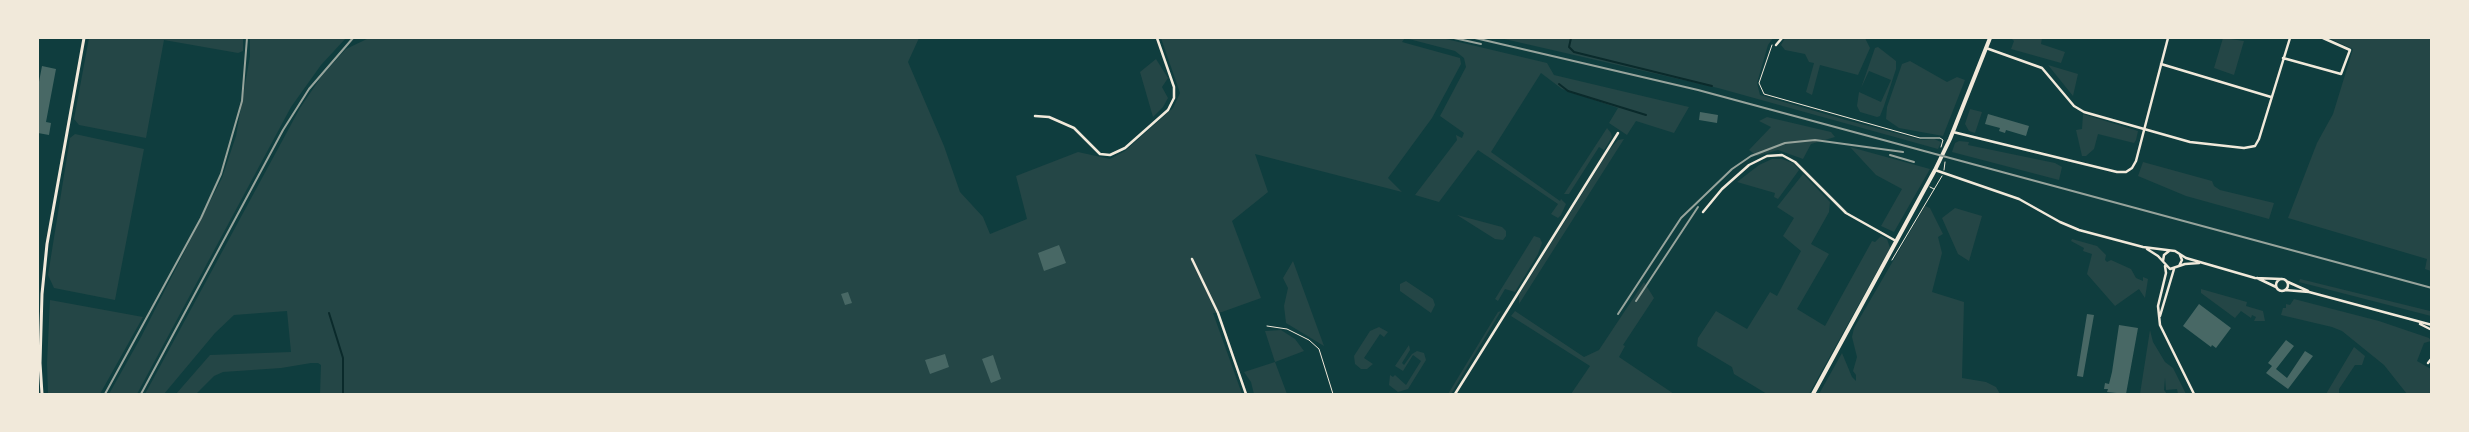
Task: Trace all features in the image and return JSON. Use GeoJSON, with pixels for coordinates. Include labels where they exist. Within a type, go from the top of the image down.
{"type":"FeatureCollection","features":[{"type":"Feature","properties":{"kind":"main road"},"geometry":{"type":"LineString","coordinates":[[1813,394],[1935,170],[1990,38]]}},
{"type":"Feature","properties":{"kind":"street"},"geometry":{"type":"LineString","coordinates":[[42,394],[41,320],[47,244],[84,38]]}},
{"type":"Feature","properties":{"kind":"street"},"geometry":{"type":"LineString","coordinates":[[1035,116],[1049,117],[1074,128],[1100,154],[1110,156],[1125,148],[1168,110],[1174,98],[1174,87],[1157,38]]}},
{"type":"Feature","properties":{"kind":"street"},"geometry":{"type":"LineString","coordinates":[[1775,44],[1780,38]]}},
{"type":"Feature","properties":{"kind":"street"},"geometry":{"type":"LineString","coordinates":[[1952,132],[2118,173],[2129,171],[2135,163],[2168,38]]}},
{"type":"Feature","properties":{"kind":"street"},"geometry":{"type":"LineString","coordinates":[[1986,48],[2042,68],[2074,106],[2080,110],[2144,130],[2202,144],[2244,148],[2254,146],[2290,38]]}},
{"type":"Feature","properties":{"kind":"street"},"geometry":{"type":"LineString","coordinates":[[2284,58],[2341,74],[2350,50],[2323,38]]}},
{"type":"Feature","properties":{"kind":"street"},"geometry":{"type":"LineString","coordinates":[[2161,64],[2271,97]]}},
{"type":"Feature","properties":{"kind":"street"},"geometry":{"type":"LineString","coordinates":[[1456,394],[1618,133]]}},
{"type":"Feature","properties":{"kind":"street"},"geometry":{"type":"LineString","coordinates":[[1703,212],[1722,189],[1749,165],[1767,156],[1782,155],[1795,162],[1850,216],[1897,241]]}},
{"type":"Feature","properties":{"kind":"street"},"geometry":{"type":"LineString","coordinates":[[1935,170],[2025,201],[2072,227],[2143,247],[2171,251],[2203,264],[2255,278],[2277,288],[2309,292]]}},
{"type":"Feature","properties":{"kind":"street"},"geometry":{"type":"LineString","coordinates":[[2143,247],[2157,256],[2171,269],[2185,264],[2203,264]]}},
{"type":"Feature","properties":{"kind":"street"},"geometry":{"type":"LineString","coordinates":[[2171,251],[2164,255],[2166,273],[2158,306],[2159,320],[2163,334],[2194,394]]}},
{"type":"Feature","properties":{"kind":"street"},"geometry":{"type":"LineString","coordinates":[[2159,320],[2171,274],[2181,261],[2179,254]]}},
{"type":"Feature","properties":{"kind":"street"},"geometry":{"type":"LineString","coordinates":[[1192,259],[1218,312],[1246,394]]}},
{"type":"Feature","properties":{"kind":"street"},"geometry":{"type":"LineString","coordinates":[[2255,278],[2280,279],[2309,292],[2432,325]]}},
{"type":"Feature","properties":{"kind":"street"},"geometry":{"type":"LineString","coordinates":[[2277,288],[2276,283],[2280,279]]}},
{"type":"Feature","properties":{"kind":"street"},"geometry":{"type":"LineString","coordinates":[[2285,290],[2288,286],[2287,281]]}},
{"type":"Feature","properties":{"kind":"street"},"geometry":{"type":"LineString","coordinates":[[2419,323],[2432,330]]}},
{"type":"Feature","properties":{"kind":"street"},"geometry":{"type":"LineString","coordinates":[[2428,363],[2432,358]]}},
{"type":"Feature","properties":{"kind":"lane"},"geometry":{"type":"LineString","coordinates":[[1267,326],[1287,329],[1309,340],[1319,350],[1333,394]]}},
{"type":"Feature","properties":{"kind":"path"},"geometry":{"type":"LineString","coordinates":[[1775,44],[1769,51],[1759,83],[1764,94],[1920,138],[1943,140]]}},
{"type":"Feature","properties":{"kind":"path"},"geometry":{"type":"LineString","coordinates":[[1924,205],[1938,183]]}},
{"type":"Feature","properties":{"kind":"shaded area"},"geometry":{"type":"Polygon","coordinates":[[[89,38],[243,38],[243,51],[238,53],[164,40],[146,138],[79,125],[74,119],[89,38]]]}},
{"type":"Feature","properties":{"kind":"shaded area"},"geometry":{"type":"Polygon","coordinates":[[[250,38],[346,38],[321,65],[291,107],[137,394],[109,394],[141,337],[222,178],[236,136],[250,56],[250,38]]]}},
{"type":"Feature","properties":{"kind":"shaded area"},"geometry":{"type":"Polygon","coordinates":[[[369,38],[919,38],[908,62],[944,146],[960,192],[983,217],[990,234],[1027,219],[1016,176],[1078,152],[1110,159],[1125,151],[1173,108],[1180,93],[1161,38],[1405,38],[1402,42],[1460,58],[1461,64],[1432,118],[1388,178],[1402,192],[1255,154],[1268,192],[1232,221],[1261,298],[1222,312],[1213,313],[1242,394],[320,394],[321,365],[311,363],[281,368],[223,372],[214,376],[196,394],[176,394],[210,355],[291,352],[287,311],[234,315],[215,333],[164,394],[145,394],[300,108],[321,77],[346,49],[369,38]]]}},
{"type":"Feature","properties":{"kind":"shaded area"},"geometry":{"type":"Polygon","coordinates":[[[1405,38],[1442,38],[1547,63],[1554,75],[1689,107],[1674,133],[1636,121],[1627,135],[1609,123],[1618,108],[1562,89],[1541,73],[1491,152],[1560,201],[1561,199],[1566,204],[1561,215],[1558,218],[1551,214],[1558,204],[1478,150],[1439,202],[1415,195],[1457,140],[1456,135],[1462,138],[1464,133],[1440,116],[1466,67],[1464,58],[1455,51],[1405,38]]]}},
{"type":"Feature","properties":{"kind":"shaded area"},"geometry":{"type":"Polygon","coordinates":[[[1500,38],[1773,38],[1768,45],[1757,83],[1760,95],[1922,140],[1934,139],[1941,142],[1938,149],[1718,88],[1500,38]]]}},
{"type":"Feature","properties":{"kind":"shaded area"},"geometry":{"type":"Polygon","coordinates":[[[1785,38],[1865,38],[1870,48],[1858,75],[1820,65],[1812,95],[1806,92],[1814,63],[1809,62],[1805,54],[1785,50],[1781,45],[1785,38]]]}},
{"type":"Feature","properties":{"kind":"shaded area"},"geometry":{"type":"Polygon","coordinates":[[[2011,38],[2042,38],[2041,44],[2065,52],[2061,63],[2011,49],[2014,41],[2011,38]]]}},
{"type":"Feature","properties":{"kind":"shaded area"},"geometry":{"type":"Polygon","coordinates":[[[2223,38],[2244,41],[2234,75],[2214,68],[2223,38]]]}},
{"type":"Feature","properties":{"kind":"shaded area"},"geometry":{"type":"Polygon","coordinates":[[[2332,38],[2431,38],[2431,271],[2425,269],[2427,259],[2288,218],[2317,143],[2333,114],[2353,49],[2332,38]]]}},
{"type":"Feature","properties":{"kind":"shaded area"},"geometry":{"type":"Polygon","coordinates":[[[1878,47],[1896,61],[1896,69],[1884,106],[1880,116],[1877,117],[1860,112],[1857,106],[1859,92],[1881,102],[1891,80],[1869,71],[1861,88],[1875,48],[1878,47]]]}},
{"type":"Feature","properties":{"kind":"shaded area"},"geometry":{"type":"Polygon","coordinates":[[[1156,59],[1168,78],[1162,87],[1168,98],[1163,107],[1153,117],[1140,72],[1156,59]]]}},
{"type":"Feature","properties":{"kind":"shaded area"},"geometry":{"type":"Polygon","coordinates":[[[1910,61],[1947,82],[1957,77],[1965,80],[1943,136],[1899,128],[1886,119],[1887,107],[1902,64],[1910,61]]]}},
{"type":"Feature","properties":{"kind":"shaded area"},"geometry":{"type":"Polygon","coordinates":[[[2048,65],[2078,74],[2073,96],[2048,65]]]}},
{"type":"Feature","properties":{"kind":"shaded area"},"geometry":{"type":"Polygon","coordinates":[[[1970,109],[1982,112],[1975,133],[1969,131],[1965,124],[1970,109]]]}},
{"type":"Feature","properties":{"kind":"shaded area"},"geometry":{"type":"Polygon","coordinates":[[[2083,114],[2138,131],[2136,140],[2134,143],[2098,134],[2094,149],[2086,156],[2082,156],[2076,130],[2082,129],[2083,114]]]}},
{"type":"Feature","properties":{"kind":"shaded area"},"geometry":{"type":"Polygon","coordinates":[[[1767,117],[1831,132],[1835,137],[1811,144],[1803,159],[1778,150],[1757,156],[1749,150],[1771,127],[1759,121],[1767,117]]]}},
{"type":"Feature","properties":{"kind":"shaded area"},"geometry":{"type":"Polygon","coordinates":[[[1607,128],[1612,137],[1604,150],[1599,147],[1569,194],[1564,194],[1607,128]]]}},
{"type":"Feature","properties":{"kind":"shaded area"},"geometry":{"type":"Polygon","coordinates":[[[75,134],[144,149],[115,300],[54,288],[48,275],[70,138],[75,134]]]}},
{"type":"Feature","properties":{"kind":"shaded area"},"geometry":{"type":"Polygon","coordinates":[[[1624,139],[1519,304],[1519,295],[1610,149],[1618,140],[1624,139]]]}},
{"type":"Feature","properties":{"kind":"shaded area"},"geometry":{"type":"Polygon","coordinates":[[[1959,141],[1969,142],[1968,145],[2055,163],[2062,167],[2059,180],[1952,152],[1955,143],[1959,141]]]}},
{"type":"Feature","properties":{"kind":"shaded area"},"geometry":{"type":"Polygon","coordinates":[[[1850,147],[1930,169],[1894,232],[1881,226],[1902,189],[1876,175],[1850,147]]]}},
{"type":"Feature","properties":{"kind":"shaded area"},"geometry":{"type":"Polygon","coordinates":[[[1772,159],[1782,159],[1793,163],[1799,170],[1778,199],[1774,197],[1775,193],[1737,182],[1759,165],[1772,159]]]}},
{"type":"Feature","properties":{"kind":"shaded area"},"geometry":{"type":"Polygon","coordinates":[[[2143,162],[2212,181],[2214,186],[2220,190],[2274,203],[2269,219],[2186,196],[2138,176],[2143,162]]]}},
{"type":"Feature","properties":{"kind":"shaded area"},"geometry":{"type":"Polygon","coordinates":[[[1803,174],[1830,202],[1829,212],[1811,244],[1829,254],[1797,309],[1825,326],[1872,241],[1875,242],[1881,236],[1887,239],[1890,248],[1809,394],[1767,394],[1734,374],[1732,367],[1697,346],[1698,338],[1716,311],[1747,329],[1770,292],[1777,296],[1801,251],[1783,236],[1794,218],[1777,207],[1803,174]]]}},
{"type":"Feature","properties":{"kind":"shaded area"},"geometry":{"type":"Polygon","coordinates":[[[1925,206],[1930,208],[1943,234],[1938,237],[1942,253],[1932,292],[1964,302],[1962,378],[1986,382],[1996,387],[2000,394],[1819,394],[1842,353],[1852,377],[1856,381],[1856,375],[1853,371],[1857,357],[1852,337],[1854,328],[1925,206]]]}},
{"type":"Feature","properties":{"kind":"shaded area"},"geometry":{"type":"Polygon","coordinates":[[[1955,208],[1982,216],[1969,261],[1958,254],[1942,218],[1955,208]]]}},
{"type":"Feature","properties":{"kind":"shaded area"},"geometry":{"type":"Polygon","coordinates":[[[1457,215],[1502,227],[1506,231],[1506,236],[1503,240],[1495,239],[1457,215]]]}},
{"type":"Feature","properties":{"kind":"shaded area"},"geometry":{"type":"Polygon","coordinates":[[[1534,236],[1540,238],[1542,243],[1538,254],[1515,292],[1505,289],[1498,301],[1495,299],[1534,236]]]}},
{"type":"Feature","properties":{"kind":"shaded area"},"geometry":{"type":"Polygon","coordinates":[[[2072,239],[2097,246],[2106,255],[2105,260],[2107,262],[2111,260],[2131,269],[2136,278],[2143,281],[2143,277],[2148,279],[2145,298],[2139,289],[2115,306],[2087,274],[2092,254],[2083,251],[2084,248],[2071,241],[2072,239]]]}},
{"type":"Feature","properties":{"kind":"shaded area"},"geometry":{"type":"Polygon","coordinates":[[[1293,261],[1324,346],[1286,323],[1284,306],[1288,288],[1283,278],[1293,261]]]}},
{"type":"Feature","properties":{"kind":"shaded area"},"geometry":{"type":"Polygon","coordinates":[[[2300,279],[2430,311],[2431,316],[2299,282],[2300,279]]]}},
{"type":"Feature","properties":{"kind":"shaded area"},"geometry":{"type":"Polygon","coordinates":[[[1406,281],[1433,299],[1435,305],[1431,313],[1400,291],[1400,284],[1406,281]]]}},
{"type":"Feature","properties":{"kind":"shaded area"},"geometry":{"type":"Polygon","coordinates":[[[1644,282],[1654,298],[1623,345],[1625,346],[1619,357],[1674,394],[1571,394],[1590,366],[1511,316],[1515,311],[1584,357],[1599,350],[1644,282]]]}},
{"type":"Feature","properties":{"kind":"shaded area"},"geometry":{"type":"Polygon","coordinates":[[[2201,289],[2247,302],[2246,306],[2263,311],[2265,321],[2254,321],[2256,317],[2252,315],[2251,318],[2241,311],[2235,318],[2201,293],[2201,289]]]}},
{"type":"Feature","properties":{"kind":"shaded area"},"geometry":{"type":"Polygon","coordinates":[[[2294,299],[2379,321],[2429,338],[2431,341],[2424,343],[2417,361],[2431,369],[2431,394],[2407,394],[2384,365],[2342,331],[2281,315],[2283,308],[2286,308],[2286,304],[2290,305],[2294,299]]]}},
{"type":"Feature","properties":{"kind":"shaded area"},"geometry":{"type":"Polygon","coordinates":[[[50,300],[143,317],[100,394],[48,394],[47,363],[50,300]]]}},
{"type":"Feature","properties":{"kind":"shaded area"},"geometry":{"type":"Polygon","coordinates":[[[1501,311],[1451,394],[1448,394],[1498,312],[1501,311]]]}},
{"type":"Feature","properties":{"kind":"shaded area"},"geometry":{"type":"Polygon","coordinates":[[[1379,327],[1388,332],[1384,337],[1380,334],[1364,358],[1373,364],[1367,369],[1361,369],[1355,364],[1354,356],[1370,331],[1379,327]]]}},
{"type":"Feature","properties":{"kind":"shaded area"},"geometry":{"type":"Polygon","coordinates":[[[1281,330],[1295,339],[1304,351],[1275,362],[1265,331],[1281,330]]]}},
{"type":"Feature","properties":{"kind":"shaded area"},"geometry":{"type":"Polygon","coordinates":[[[2150,330],[2153,342],[2165,362],[2173,368],[2186,394],[2178,394],[2177,389],[2166,390],[2165,378],[2164,390],[2167,394],[2140,394],[2150,330]]]}},
{"type":"Feature","properties":{"kind":"shaded area"},"geometry":{"type":"Polygon","coordinates":[[[1409,345],[1410,350],[1402,363],[1404,365],[1412,354],[1417,351],[1424,353],[1426,360],[1408,389],[1398,392],[1389,385],[1390,375],[1393,377],[1395,375],[1406,385],[1421,361],[1413,355],[1403,371],[1395,366],[1409,345]]]}},
{"type":"Feature","properties":{"kind":"shaded area"},"geometry":{"type":"Polygon","coordinates":[[[2354,347],[2365,356],[2362,365],[2355,365],[2339,389],[2339,394],[2326,394],[2354,347]]]}},
{"type":"Feature","properties":{"kind":"shaded area"},"geometry":{"type":"Polygon","coordinates":[[[1275,362],[1287,394],[1254,394],[1251,382],[1244,372],[1275,362]]]}},
{"type":"Feature","properties":{"kind":"building"},"geometry":{"type":"Polygon","coordinates":[[[42,66],[56,69],[46,122],[51,123],[49,135],[38,133],[38,87],[42,66]]]}},
{"type":"Feature","properties":{"kind":"building"},"geometry":{"type":"Polygon","coordinates":[[[1700,112],[1718,115],[1717,123],[1699,120],[1700,112]]]}},
{"type":"Feature","properties":{"kind":"building"},"geometry":{"type":"Polygon","coordinates":[[[1988,114],[2029,126],[2026,136],[2006,130],[2005,133],[1999,131],[2000,128],[1985,124],[1988,114]]]}},
{"type":"Feature","properties":{"kind":"building"},"geometry":{"type":"Polygon","coordinates":[[[1059,245],[1066,263],[1044,271],[1038,253],[1059,245]]]}},
{"type":"Feature","properties":{"kind":"building"},"geometry":{"type":"Polygon","coordinates":[[[848,292],[852,303],[845,305],[841,294],[848,292]]]}},
{"type":"Feature","properties":{"kind":"building"},"geometry":{"type":"Polygon","coordinates":[[[2199,304],[2231,328],[2216,348],[2212,345],[2211,347],[2183,326],[2199,304]]]}},
{"type":"Feature","properties":{"kind":"building"},"geometry":{"type":"Polygon","coordinates":[[[2087,314],[2094,315],[2083,377],[2077,376],[2087,314]]]}},
{"type":"Feature","properties":{"kind":"building"},"geometry":{"type":"Polygon","coordinates":[[[2119,325],[2138,328],[2126,394],[2107,392],[2108,389],[2104,389],[2105,383],[2109,384],[2112,372],[2119,325]]]}},
{"type":"Feature","properties":{"kind":"building"},"geometry":{"type":"Polygon","coordinates":[[[2286,340],[2294,346],[2276,369],[2287,378],[2305,351],[2313,356],[2288,389],[2266,373],[2272,366],[2268,363],[2286,340]]]}},
{"type":"Feature","properties":{"kind":"building"},"geometry":{"type":"Polygon","coordinates":[[[945,354],[949,367],[930,374],[925,360],[945,354]]]}},
{"type":"Feature","properties":{"kind":"building"},"geometry":{"type":"Polygon","coordinates":[[[993,355],[1001,379],[991,383],[982,359],[993,355]]]}},
{"type":"Feature","properties":{"kind":"waterway"},"geometry":{"type":"LineString","coordinates":[[1571,38],[1569,47],[1574,52],[1712,86]]}},
{"type":"Feature","properties":{"kind":"waterway"},"geometry":{"type":"LineString","coordinates":[[1559,84],[1568,91],[1646,115]]}},
{"type":"Feature","properties":{"kind":"waterway"},"geometry":{"type":"LineString","coordinates":[[329,313],[343,358],[343,394]]}},
{"type":"Feature","properties":{"kind":"railway"},"geometry":{"type":"LineString","coordinates":[[105,394],[201,218],[221,174],[242,101],[247,38]]}},
{"type":"Feature","properties":{"kind":"railway"},"geometry":{"type":"LineString","coordinates":[[141,394],[283,130],[309,89],[353,38]]}},
{"type":"Feature","properties":{"kind":"railway"},"geometry":{"type":"LineString","coordinates":[[1454,38],[1481,44]]}},
{"type":"Feature","properties":{"kind":"railway"},"geometry":{"type":"LineString","coordinates":[[1475,38],[1698,90],[2432,288]]}},
{"type":"Feature","properties":{"kind":"railway"},"geometry":{"type":"LineString","coordinates":[[1618,314],[1681,218],[1732,169],[1751,156],[1785,143],[1815,140],[1903,152]]}},
{"type":"Feature","properties":{"kind":"railway"},"geometry":{"type":"LineString","coordinates":[[1890,155],[1914,162]]}},
{"type":"Feature","properties":{"kind":"railway"},"geometry":{"type":"LineString","coordinates":[[1636,301],[1698,207]]}}]}
